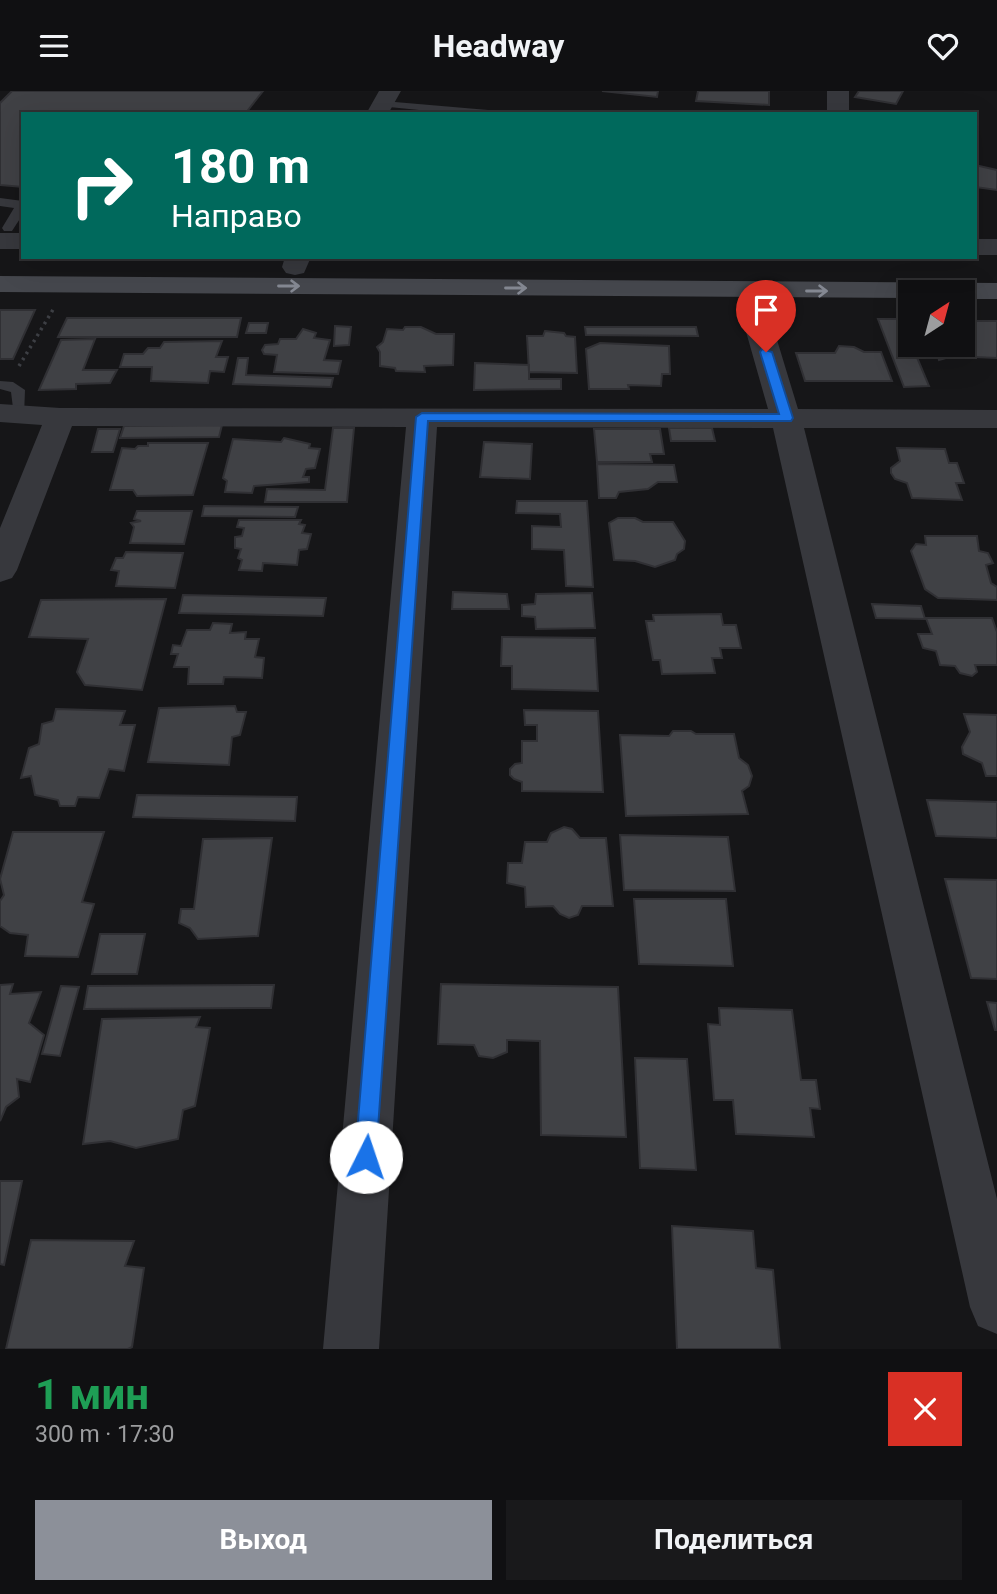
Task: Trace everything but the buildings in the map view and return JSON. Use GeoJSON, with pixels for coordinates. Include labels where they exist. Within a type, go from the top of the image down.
{"type":"FeatureCollection","features":[{"type":"Feature","properties":{"kind":"main road"},"geometry":{"type":"LineString","coordinates":[[0,266],[297,262],[997,269]]}},
{"type":"Feature","properties":{"kind":"main road"},"geometry":{"type":"LineString","coordinates":[[0,284],[997,291]]}},
{"type":"Feature","properties":{"kind":"street"},"geometry":{"type":"LineString","coordinates":[[838,91],[838,112]]}},
{"type":"Feature","properties":{"kind":"street"},"geometry":{"type":"LineString","coordinates":[[977,247],[997,247]]}},
{"type":"Feature","properties":{"kind":"street"},"geometry":{"type":"LineString","coordinates":[[752,291],[753,307],[786,418],[997,1307]]}},
{"type":"Feature","properties":{"kind":"street"},"geometry":{"type":"LineString","coordinates":[[10,413],[60,417],[997,419]]}},
{"type":"Feature","properties":{"kind":"street"},"geometry":{"type":"LineString","coordinates":[[0,570],[60,417]]}},
{"type":"Feature","properties":{"kind":"street"},"geometry":{"type":"LineString","coordinates":[[351,1349],[422,417]]}},
{"type":"Feature","properties":{"kind":"lane"},"geometry":{"type":"LineString","coordinates":[[383,103],[479,112]]}},
{"type":"Feature","properties":{"kind":"lane"},"geometry":{"type":"LineString","coordinates":[[0,202],[21,205]]}},
{"type":"Feature","properties":{"kind":"lane"},"geometry":{"type":"LineString","coordinates":[[10,237],[21,208]]}},
{"type":"Feature","properties":{"kind":"lane"},"geometry":{"type":"LineString","coordinates":[[0,385],[8,385],[18,390],[10,413]]}},
{"type":"Feature","properties":{"kind":"route"},"geometry":{"type":"LineString","coordinates":[[366,1157],[422,417],[786,418],[766,352]]}}]}
